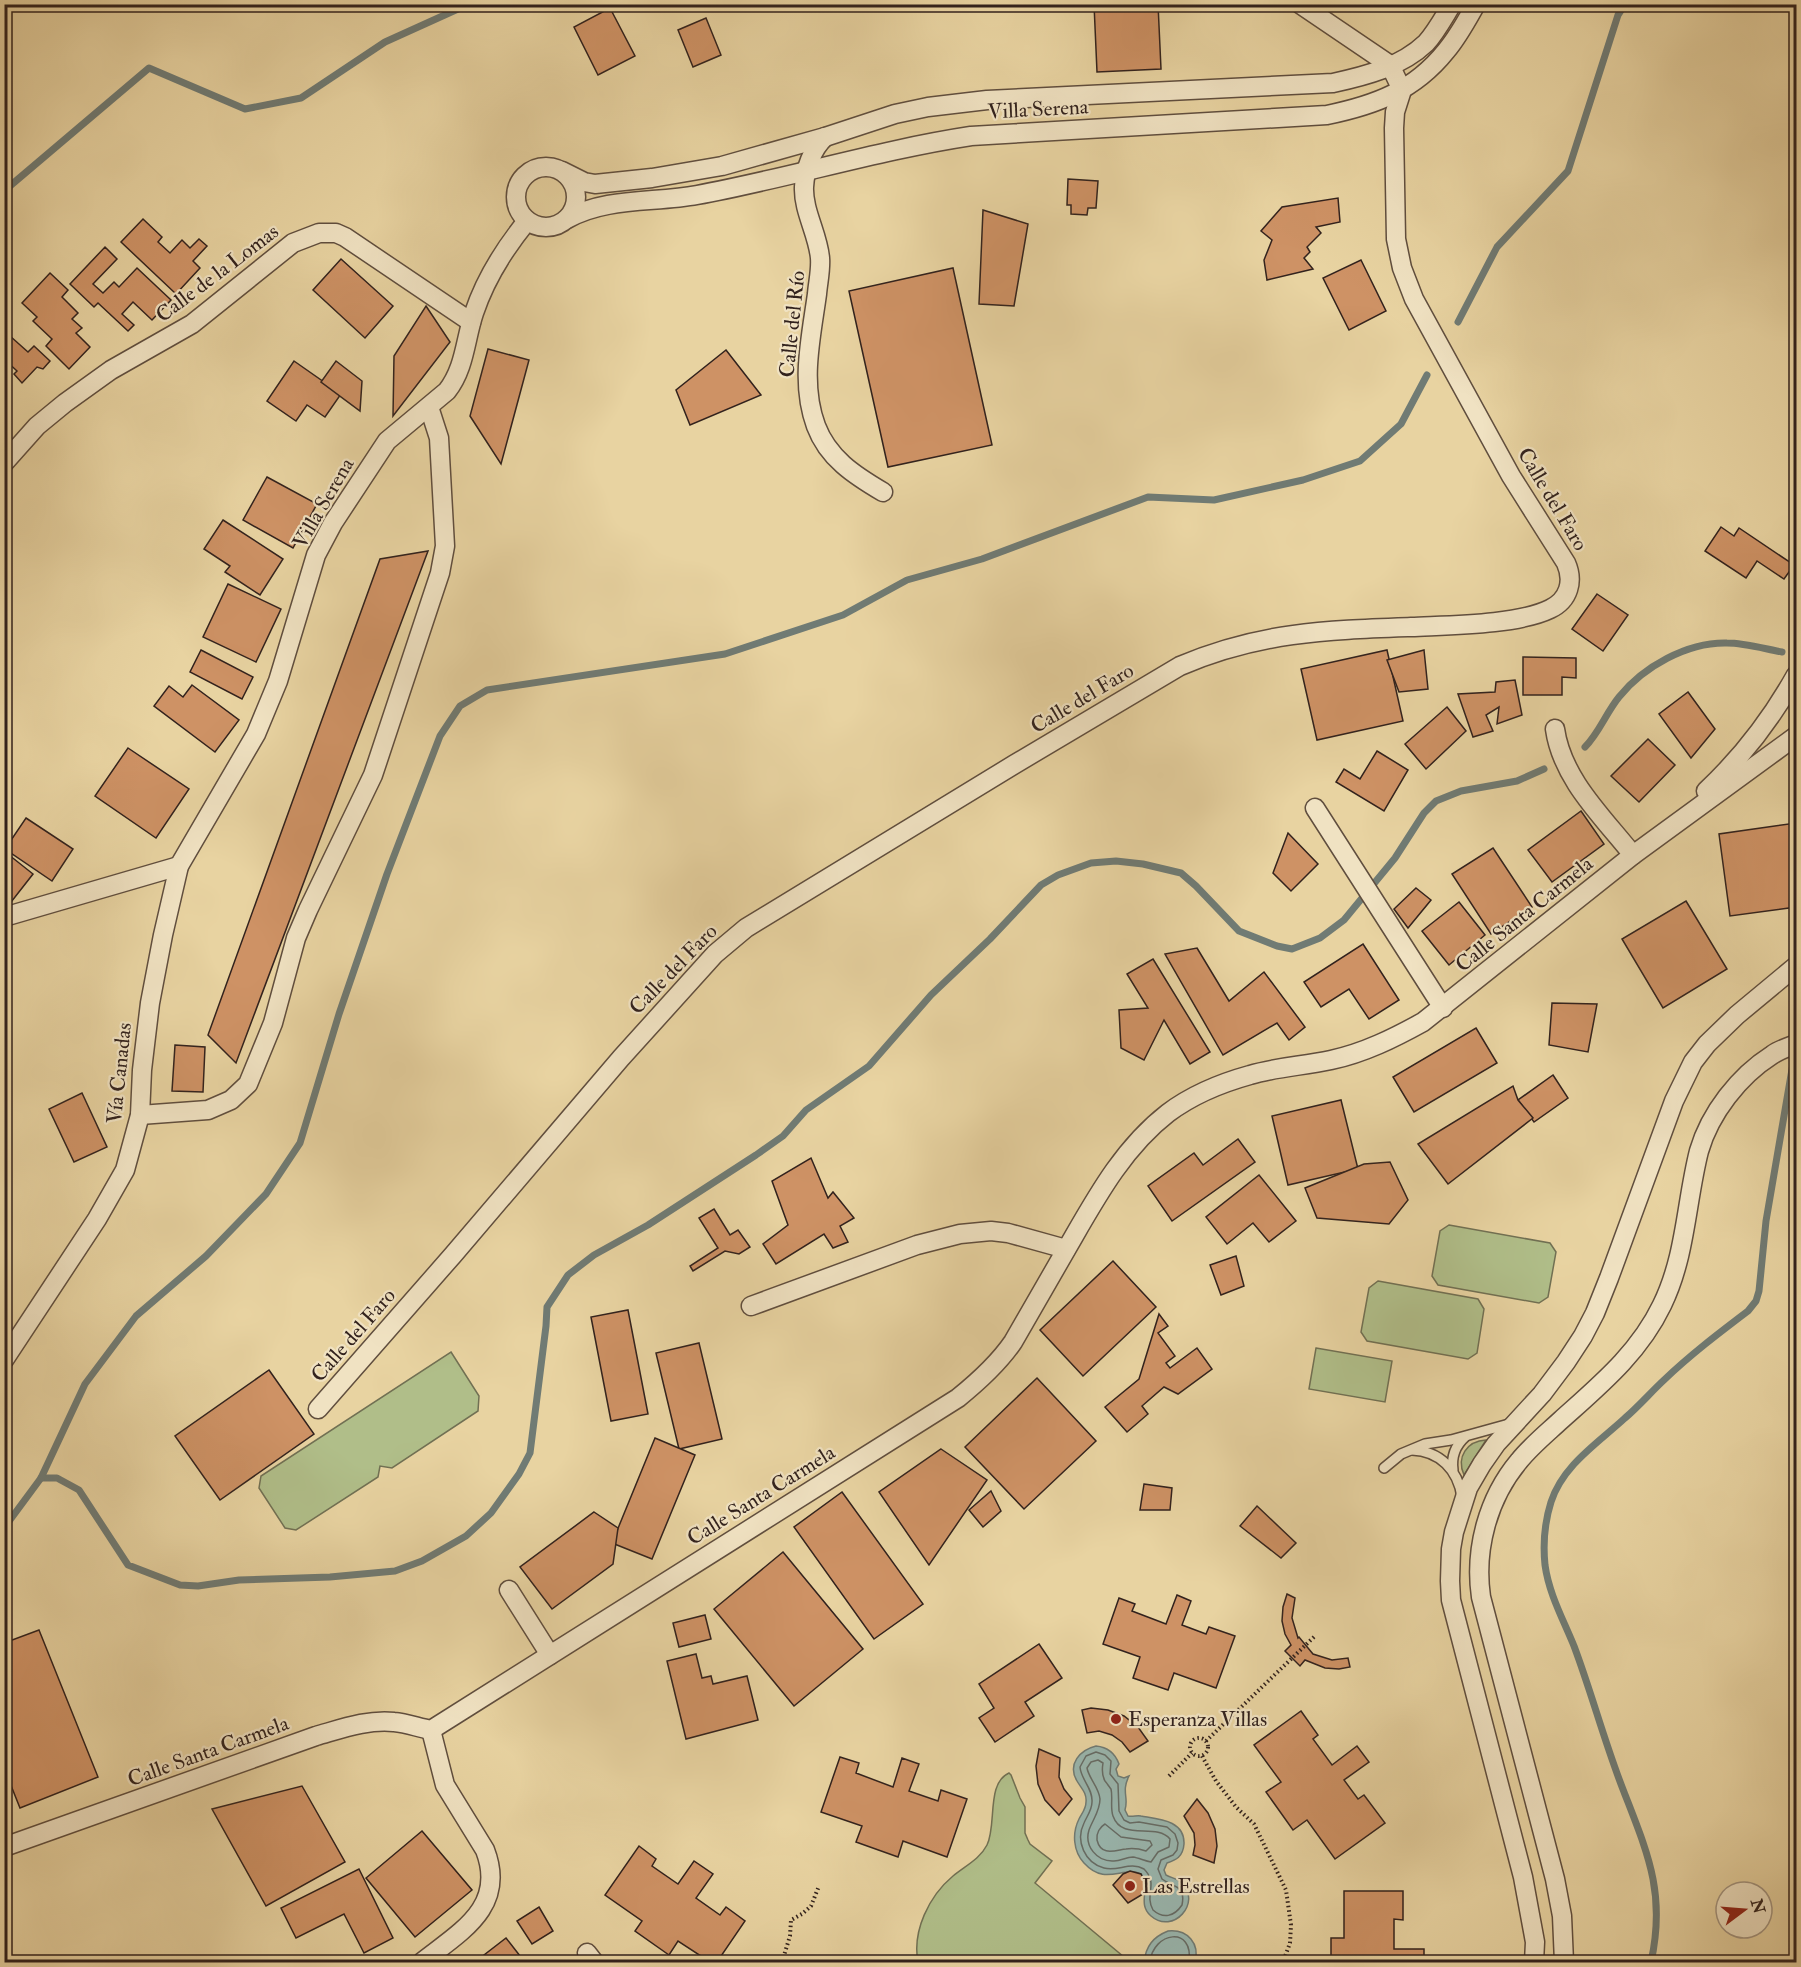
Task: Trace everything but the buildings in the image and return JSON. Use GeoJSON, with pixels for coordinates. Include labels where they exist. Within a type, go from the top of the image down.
{"type":"FeatureCollection","features":[{"type":"Feature","properties":{"kind":"street"},"geometry":{"type":"LineString","coordinates":[[1300,4],[1390,65],[1402,90]]}},
{"type":"Feature","properties":{"kind":"street","name":"Villa Serena"},"geometry":{"type":"LineString","coordinates":[[1452,4],[1427,41],[1414,53],[1360,77],[1333,83],[987,100],[948,104],[895,114],[825,137],[722,166],[652,178],[595,184],[584,182],[552,167],[541,167],[531,170],[522,177],[516,192],[516,203],[520,213],[527,221],[537,226],[547,227],[558,225],[598,206],[694,196],[806,173],[929,142],[971,136],[1327,115],[1356,109],[1402,90],[1416,80],[1446,52],[1476,4]]}},
{"type":"Feature","properties":{"kind":"street","name":"Calle del Faro"},"geometry":{"type":"LineString","coordinates":[[318,1409],[621,1058],[715,954],[746,928],[1180,666],[1199,658],[1247,643],[1288,634],[1463,625],[1514,618],[1542,612],[1556,606],[1565,597],[1570,584],[1566,563],[1500,456],[1414,298],[1402,268],[1396,239],[1394,128],[1395,112],[1402,90]]}},
{"type":"Feature","properties":{"kind":"street","name":"Calle del Río"},"geometry":{"type":"LineString","coordinates":[[825,137],[815,148],[806,173],[804,188],[820,263],[807,377],[811,407],[816,426],[827,448],[851,472],[882,492]]}},
{"type":"Feature","properties":{"kind":"street"},"geometry":{"type":"LineString","coordinates":[[562,171],[570,179],[576,194],[573,210],[567,219]]}},
{"type":"Feature","properties":{"kind":"street","name":"Villa Serena"},"geometry":{"type":"LineString","coordinates":[[180,866],[256,734],[278,681],[316,555],[333,523],[387,441],[429,407],[454,382],[464,357],[471,322],[491,275],[513,237],[527,221]]}},
{"type":"Feature","properties":{"kind":"street","name":"Calle de la Lomas"},"geometry":{"type":"LineString","coordinates":[[4,463],[37,426],[88,385],[185,329],[282,251],[302,238],[327,233],[336,233],[345,237],[471,322]]}},
{"type":"Feature","properties":{"kind":"street"},"geometry":{"type":"LineString","coordinates":[[140,1115],[208,1110],[231,1100],[248,1084],[273,1023],[296,938],[373,775],[440,573],[445,546],[439,438],[429,407]]}},
{"type":"Feature","properties":{"kind":"street","name":"Calle Santa Carmela"},"geometry":{"type":"LineString","coordinates":[[1634,855],[1719,779],[1779,706],[1797,675]]}},
{"type":"Feature","properties":{"kind":"street"},"geometry":{"type":"LineString","coordinates":[[1555,729],[1558,746],[1569,772],[1634,855]]}},
{"type":"Feature","properties":{"kind":"street","name":"Calle Santa Carmela"},"geometry":{"type":"LineString","coordinates":[[4,1847],[316,1736],[348,1727],[394,1722],[431,1730],[964,1393],[1003,1356],[1114,1170],[1134,1145],[1169,1112],[1209,1089],[1252,1074],[1329,1060],[1370,1048],[1415,1027],[1443,1008],[1634,855],[1797,736]]}},
{"type":"Feature","properties":{"kind":"street"},"geometry":{"type":"LineString","coordinates":[[1315,808],[1443,1008]]}},
{"type":"Feature","properties":{"kind":"street"},"geometry":{"type":"LineString","coordinates":[[4,917],[180,866]]}},
{"type":"Feature","properties":{"kind":"street","name":"Vía Canadas"},"geometry":{"type":"LineString","coordinates":[[4,1360],[112,1194],[125,1170],[140,1115],[142,1070],[150,1003],[163,935],[180,866]]}},
{"type":"Feature","properties":{"kind":"street"},"geometry":{"type":"LineString","coordinates":[[1534,1962],[1535,1942],[1524,1877],[1455,1619],[1450,1581],[1451,1549],[1461,1510],[1468,1488],[1482,1464],[1566,1362],[1595,1313],[1674,1101],[1694,1062],[1707,1044],[1737,1015],[1797,966]]}},
{"type":"Feature","properties":{"kind":"street"},"geometry":{"type":"LineString","coordinates":[[1564,1962],[1562,1916],[1555,1880],[1481,1597],[1478,1566],[1484,1533],[1498,1496],[1513,1470],[1532,1446],[1614,1373],[1647,1332],[1662,1305],[1678,1263],[1700,1150],[1713,1117],[1748,1072],[1773,1054],[1797,1044]]}},
{"type":"Feature","properties":{"kind":"street"},"geometry":{"type":"LineString","coordinates":[[751,1306],[917,1245],[960,1234],[991,1231],[1008,1233],[1066,1249]]}},
{"type":"Feature","properties":{"kind":"street"},"geometry":{"type":"LineString","coordinates":[[509,1590],[550,1655]]}},
{"type":"Feature","properties":{"kind":"street"},"geometry":{"type":"LineString","coordinates":[[1473,1687],[1503,1680]]}},
{"type":"Feature","properties":{"kind":"street"},"geometry":{"type":"LineString","coordinates":[[422,1962],[466,1928],[483,1909],[491,1890],[489,1860],[446,1785],[431,1730]]}},
{"type":"Feature","properties":{"kind":"lane"},"geometry":{"type":"LineString","coordinates":[[1384,1468],[1407,1451],[1430,1442],[1446,1441],[1501,1427],[1521,1417]]}},
{"type":"Feature","properties":{"kind":"lane"},"geometry":{"type":"LineString","coordinates":[[1454,1476],[1453,1455],[1460,1442],[1473,1434]]}},
{"type":"Feature","properties":{"kind":"lane"},"geometry":{"type":"LineString","coordinates":[[1407,1451],[1422,1450],[1440,1457],[1449,1465],[1461,1492],[1461,1510]]}},
{"type":"Feature","properties":{"kind":"path"},"geometry":{"type":"LineString","coordinates":[[1206,1741],[1316,1635]]}},
{"type":"Feature","properties":{"kind":"path"},"geometry":{"type":"LineString","coordinates":[[1202,1756],[1192,1753],[1190,1745],[1193,1740],[1199,1738],[1206,1741]]}},
{"type":"Feature","properties":{"kind":"path"},"geometry":{"type":"LineString","coordinates":[[1202,1756],[1208,1749],[1206,1741]]}},
{"type":"Feature","properties":{"kind":"path"},"geometry":{"type":"LineString","coordinates":[[1169,1776],[1192,1753]]}},
{"type":"Feature","properties":{"kind":"path"},"geometry":{"type":"LineString","coordinates":[[1202,1756],[1216,1781],[1236,1807],[1254,1824],[1286,1890],[1291,1925],[1290,1943],[1283,1962]]}},
{"type":"Feature","properties":{"kind":"path"},"geometry":{"type":"LineString","coordinates":[[782,1962],[789,1936],[790,1920],[811,1906],[819,1886]]}},
{"type":"Feature","properties":{"kind":"green space"},"geometry":{"type":"Polygon","coordinates":[[[1449,1225],[1550,1243],[1556,1252],[1548,1297],[1539,1303],[1438,1285],[1432,1276],[1440,1231],[1449,1225]]]}},
{"type":"Feature","properties":{"kind":"green space"},"geometry":{"type":"Polygon","coordinates":[[[1378,1281],[1478,1299],[1484,1309],[1477,1353],[1468,1359],[1367,1341],[1361,1332],[1369,1288],[1378,1281]]]}},
{"type":"Feature","properties":{"kind":"green space"},"geometry":{"type":"Polygon","coordinates":[[[1316,1348],[1392,1361],[1385,1402],[1309,1389],[1316,1348]]]}},
{"type":"Feature","properties":{"kind":"green space"},"geometry":{"type":"Polygon","coordinates":[[[451,1352],[479,1396],[478,1411],[392,1468],[380,1466],[378,1477],[296,1530],[285,1528],[259,1488],[261,1476],[451,1352]]]}},
{"type":"Feature","properties":{"kind":"green space"},"geometry":{"type":"Polygon","coordinates":[[[1486,1440],[1464,1475],[1461,1462],[1465,1451],[1473,1443],[1486,1440]]]}},
{"type":"Feature","properties":{"kind":"green space"},"geometry":{"type":"Polygon","coordinates":[[[1009,1773],[1025,1807],[1025,1833],[1028,1840],[1052,1861],[1035,1883],[1130,1962],[918,1962],[918,1938],[924,1915],[944,1884],[976,1858],[987,1845],[997,1786],[1009,1773]]]}},
{"type":"Feature","properties":{"kind":"water"},"geometry":{"type":"Polygon","coordinates":[[[1096,1746],[1107,1749],[1113,1754],[1119,1764],[1116,1769],[1118,1776],[1124,1778],[1129,1776],[1125,1790],[1125,1810],[1128,1816],[1155,1818],[1169,1822],[1180,1830],[1183,1836],[1184,1844],[1181,1855],[1167,1863],[1164,1870],[1166,1875],[1182,1883],[1189,1899],[1187,1907],[1176,1919],[1168,1922],[1159,1921],[1147,1911],[1144,1900],[1145,1884],[1141,1874],[1128,1872],[1100,1874],[1092,1870],[1080,1858],[1075,1842],[1075,1830],[1086,1799],[1074,1775],[1074,1764],[1080,1754],[1096,1746]]]}},
{"type":"Feature","properties":{"kind":"water"},"geometry":{"type":"Polygon","coordinates":[[[1168,1931],[1181,1932],[1191,1939],[1196,1949],[1195,1962],[1144,1962],[1146,1951],[1151,1943],[1168,1931]]]}},
{"type":"Feature","properties":{"kind":"waterway"},"geometry":{"type":"LineString","coordinates":[[4,191],[149,68],[245,109],[301,98],[385,42],[469,4]]}},
{"type":"Feature","properties":{"kind":"waterway"},"geometry":{"type":"LineString","coordinates":[[1458,322],[1497,247],[1568,171],[1618,15],[1625,4]]}},
{"type":"Feature","properties":{"kind":"waterway"},"geometry":{"type":"LineString","coordinates":[[4,1528],[41,1478],[85,1384],[136,1316],[206,1256],[266,1194],[300,1143],[339,1014],[387,874],[440,736],[460,706],[487,690],[725,654],[843,615],[907,580],[982,559],[1148,497],[1214,500],[1303,480],[1360,461],[1401,424],[1427,375]]}},
{"type":"Feature","properties":{"kind":"waterway"},"geometry":{"type":"LineString","coordinates":[[1585,747],[1614,703],[1629,686],[1653,666],[1667,658],[1697,647],[1727,643],[1782,652]]}},
{"type":"Feature","properties":{"kind":"waterway"},"geometry":{"type":"LineString","coordinates":[[41,1478],[57,1478],[79,1490],[128,1565],[180,1585],[198,1586],[239,1580],[330,1577],[395,1571],[422,1561],[466,1536],[491,1513],[519,1474],[530,1453],[547,1307],[568,1275],[594,1255],[648,1225],[756,1155],[783,1136],[806,1110],[869,1066],[931,995],[990,939],[1041,885],[1058,875],[1091,863],[1116,861],[1143,864],[1181,873],[1239,931],[1277,946],[1292,949],[1320,938],[1344,920],[1395,858],[1424,813],[1436,801],[1461,791],[1517,781],[1544,769]]}},
{"type":"Feature","properties":{"kind":"waterway"},"geometry":{"type":"LineString","coordinates":[[1651,1962],[1656,1915],[1652,1875],[1581,1664],[1550,1586],[1544,1557],[1546,1525],[1551,1502],[1564,1477],[1573,1466],[1674,1371],[1748,1311],[1756,1301],[1766,1221],[1796,1046]]}},
{"type":"Feature","properties":{"kind":"place","name":"Esperanza Villas"},"geometry":{"type":"Point","coordinates":[1116,1719]}},
{"type":"Feature","properties":{"kind":"place","name":"Las Estrellas"},"geometry":{"type":"Point","coordinates":[1130,1886]}}]}
